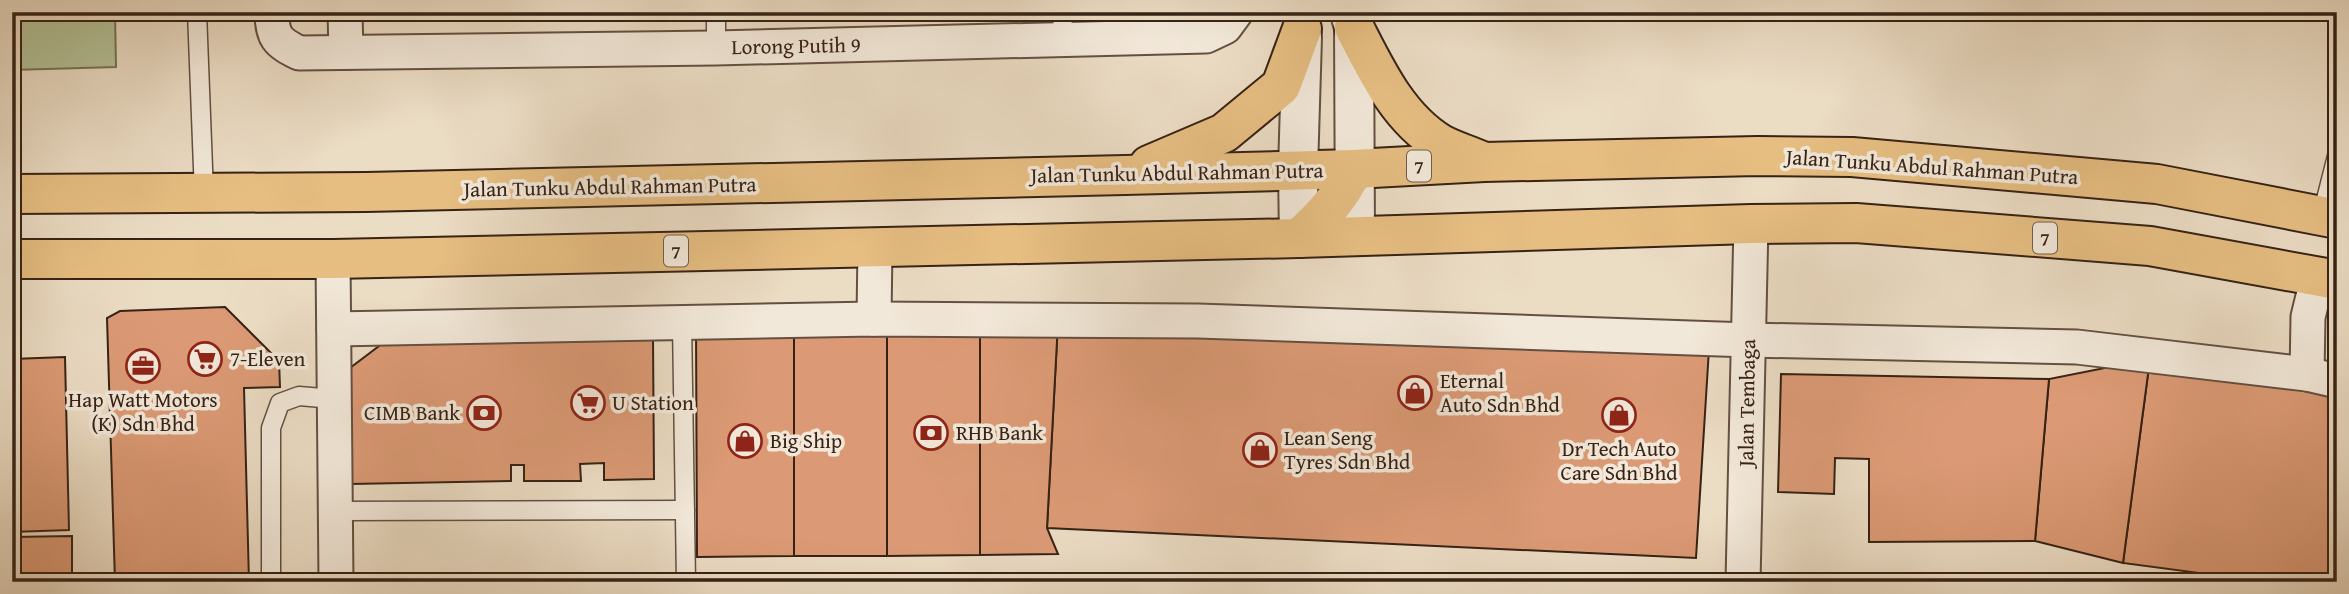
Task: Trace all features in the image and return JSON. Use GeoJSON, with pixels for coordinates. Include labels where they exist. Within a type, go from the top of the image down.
{"type":"FeatureCollection","features":[{"type":"Feature","properties":{"kind":"main road"},"geometry":{"type":"LineString","coordinates":[[1351,19],[1380,77],[1409,119],[1442,144],[1484,162]]}},
{"type":"Feature","properties":{"kind":"main road"},"geometry":{"type":"LineString","coordinates":[[1125,175],[1224,133],[1281,86],[1306,20]]}},
{"type":"Feature","properties":{"kind":"main road","name":"Jalan Tunku Abdul Rahman Putra"},"geometry":{"type":"LineString","coordinates":[[12,194],[204,194],[1125,175],[1354,169],[1484,162],[1758,156],[1852,157],[2157,184],[2330,217]]}},
{"type":"Feature","properties":{"kind":"main road"},"geometry":{"type":"LineString","coordinates":[[1299,238],[1331,208],[1343,192],[1354,169]]}},
{"type":"Feature","properties":{"kind":"main road","name":"7"},"geometry":{"type":"LineString","coordinates":[[12,259],[333,259],[1299,238],[1751,223],[1856,223],[2150,246],[2327,278]]}},
{"type":"Feature","properties":{"kind":"street","name":"Lorong Putih 9"},"geometry":{"type":"LineString","coordinates":[[272,12],[272,31],[282,45],[299,53],[716,48],[1063,26],[1206,36],[1225,27],[1236,12]]}},
{"type":"Feature","properties":{"kind":"street"},"geometry":{"type":"LineString","coordinates":[[345,12],[345,52]]}},
{"type":"Feature","properties":{"kind":"street"},"geometry":{"type":"LineString","coordinates":[[1351,19],[1355,236]]}},
{"type":"Feature","properties":{"kind":"street"},"geometry":{"type":"LineString","coordinates":[[1299,238],[1298,170],[1306,20]]}},
{"type":"Feature","properties":{"kind":"street","name":"Jalan Tembaga"},"geometry":{"type":"LineString","coordinates":[[1743,582],[1751,223]]}},
{"type":"Feature","properties":{"kind":"street"},"geometry":{"type":"LineString","coordinates":[[874,319],[875,247]]}},
{"type":"Feature","properties":{"kind":"street"},"geometry":{"type":"LineString","coordinates":[[333,259],[336,582]]}},
{"type":"Feature","properties":{"kind":"street"},"geometry":{"type":"LineString","coordinates":[[334,329],[874,319],[1198,321],[1749,340],[2077,347],[2322,377],[2308,317],[2327,278]]}},
{"type":"Feature","properties":{"kind":"lane"},"geometry":{"type":"LineString","coordinates":[[197,12],[204,194]]}},
{"type":"Feature","properties":{"kind":"lane"},"geometry":{"type":"LineString","coordinates":[[716,12],[716,48]]}},
{"type":"Feature","properties":{"kind":"lane"},"geometry":{"type":"LineString","coordinates":[[2330,217],[2337,156]]}},
{"type":"Feature","properties":{"kind":"lane"},"geometry":{"type":"LineString","coordinates":[[682,322],[686,582]]}},
{"type":"Feature","properties":{"kind":"lane"},"geometry":{"type":"LineString","coordinates":[[271,582],[271,428],[280,403],[299,396],[334,399]]}},
{"type":"Feature","properties":{"kind":"lane"},"geometry":{"type":"LineString","coordinates":[[335,511],[685,510]]}},
{"type":"Feature","properties":{"kind":"green space"},"geometry":{"type":"Polygon","coordinates":[[[12,12],[115,12],[116,67],[12,70],[12,12]]]}},
{"type":"Feature","properties":{"kind":"building"},"geometry":{"type":"Polygon","coordinates":[[[379,12],[419,12],[419,18],[379,18],[379,12]]]}},
{"type":"Feature","properties":{"kind":"building"},"geometry":{"type":"Polygon","coordinates":[[[419,12],[459,12],[459,17],[419,18],[419,12]]]}},
{"type":"Feature","properties":{"kind":"building"},"geometry":{"type":"Polygon","coordinates":[[[459,12],[499,12],[500,17],[459,17],[459,12]]]}},
{"type":"Feature","properties":{"kind":"building"},"geometry":{"type":"Polygon","coordinates":[[[499,12],[540,12],[540,17],[500,17],[499,12]]]}},
{"type":"Feature","properties":{"kind":"building"},"geometry":{"type":"Polygon","coordinates":[[[540,12],[580,12],[580,16],[540,17],[540,12]]]}},
{"type":"Feature","properties":{"kind":"building"},"geometry":{"type":"Polygon","coordinates":[[[580,12],[621,12],[621,15],[580,16],[580,12]]]}},
{"type":"Feature","properties":{"kind":"building"},"geometry":{"type":"Polygon","coordinates":[[[621,12],[660,12],[661,15],[621,15],[621,12]]]}},
{"type":"Feature","properties":{"kind":"building"},"geometry":{"type":"Polygon","coordinates":[[[660,12],[701,12],[701,14],[661,15],[660,12]]]}},
{"type":"Feature","properties":{"kind":"building"},"geometry":{"type":"Polygon","coordinates":[[[767,12],[767,13],[728,14],[767,12]]]}},
{"type":"Feature","properties":{"kind":"building"},"geometry":{"type":"Polygon","coordinates":[[[225,307],[279,361],[280,387],[244,388],[249,582],[115,582],[107,318],[120,311],[225,307]]]}},
{"type":"Feature","properties":{"kind":"building"},"geometry":{"type":"Polygon","coordinates":[[[1058,322],[1709,349],[1696,558],[1047,528],[1058,322]]]}},
{"type":"Feature","properties":{"kind":"building"},"geometry":{"type":"Polygon","coordinates":[[[1058,322],[1047,528],[1058,554],[980,555],[980,323],[1058,322]]]}},
{"type":"Feature","properties":{"kind":"building"},"geometry":{"type":"Polygon","coordinates":[[[980,323],[980,555],[887,556],[887,324],[980,323]]]}},
{"type":"Feature","properties":{"kind":"building"},"geometry":{"type":"Polygon","coordinates":[[[794,324],[887,324],[887,556],[794,556],[794,324]]]}},
{"type":"Feature","properties":{"kind":"building","name":"Big Ship"},"geometry":{"type":"Polygon","coordinates":[[[794,324],[794,556],[697,557],[696,325],[794,324]]]}},
{"type":"Feature","properties":{"kind":"building"},"geometry":{"type":"Polygon","coordinates":[[[653,338],[654,479],[604,480],[604,463],[580,464],[581,481],[524,481],[524,465],[511,465],[511,481],[351,484],[350,368],[383,343],[653,338]]]}},
{"type":"Feature","properties":{"kind":"building"},"geometry":{"type":"Polygon","coordinates":[[[65,357],[69,530],[12,532],[12,359],[65,357]]]}},
{"type":"Feature","properties":{"kind":"building"},"geometry":{"type":"Polygon","coordinates":[[[2150,359],[2337,394],[2337,582],[2267,582],[2123,563],[2150,359]]]}},
{"type":"Feature","properties":{"kind":"building"},"geometry":{"type":"Polygon","coordinates":[[[2150,359],[2123,563],[2035,541],[2049,379],[2150,359]]]}},
{"type":"Feature","properties":{"kind":"building"},"geometry":{"type":"Polygon","coordinates":[[[1781,374],[2049,379],[2035,541],[1869,542],[1869,459],[1835,458],[1834,494],[1778,492],[1781,374]]]}},
{"type":"Feature","properties":{"kind":"building"},"geometry":{"type":"Polygon","coordinates":[[[72,536],[72,582],[12,582],[12,537],[72,536]]]}},
{"type":"Feature","properties":{"kind":"place","name":"7-Eleven"},"geometry":{"type":"Point","coordinates":[205,359]}},
{"type":"Feature","properties":{"kind":"place","name":"Hap Watt Motors (K) Sdn Bhd"},"geometry":{"type":"Point","coordinates":[143,366]}},
{"type":"Feature","properties":{"kind":"place","name":"Eternal Auto Sdn Bhd"},"geometry":{"type":"Point","coordinates":[1415,393]}},
{"type":"Feature","properties":{"kind":"place","name":"U Station"},"geometry":{"type":"Point","coordinates":[588,403]}},
{"type":"Feature","properties":{"kind":"place","name":"CIMB Bank"},"geometry":{"type":"Point","coordinates":[484,413]}},
{"type":"Feature","properties":{"kind":"place","name":"Dr Tech Auto Care Sdn Bhd"},"geometry":{"type":"Point","coordinates":[1619,415]}},
{"type":"Feature","properties":{"kind":"place","name":"RHB Bank"},"geometry":{"type":"Point","coordinates":[931,433]}},
{"type":"Feature","properties":{"kind":"place","name":"Big Ship"},"geometry":{"type":"Point","coordinates":[745,441]}},
{"type":"Feature","properties":{"kind":"place","name":"Lean Seng Tyres Sdn Bhd"},"geometry":{"type":"Point","coordinates":[1260,450]}}]}
